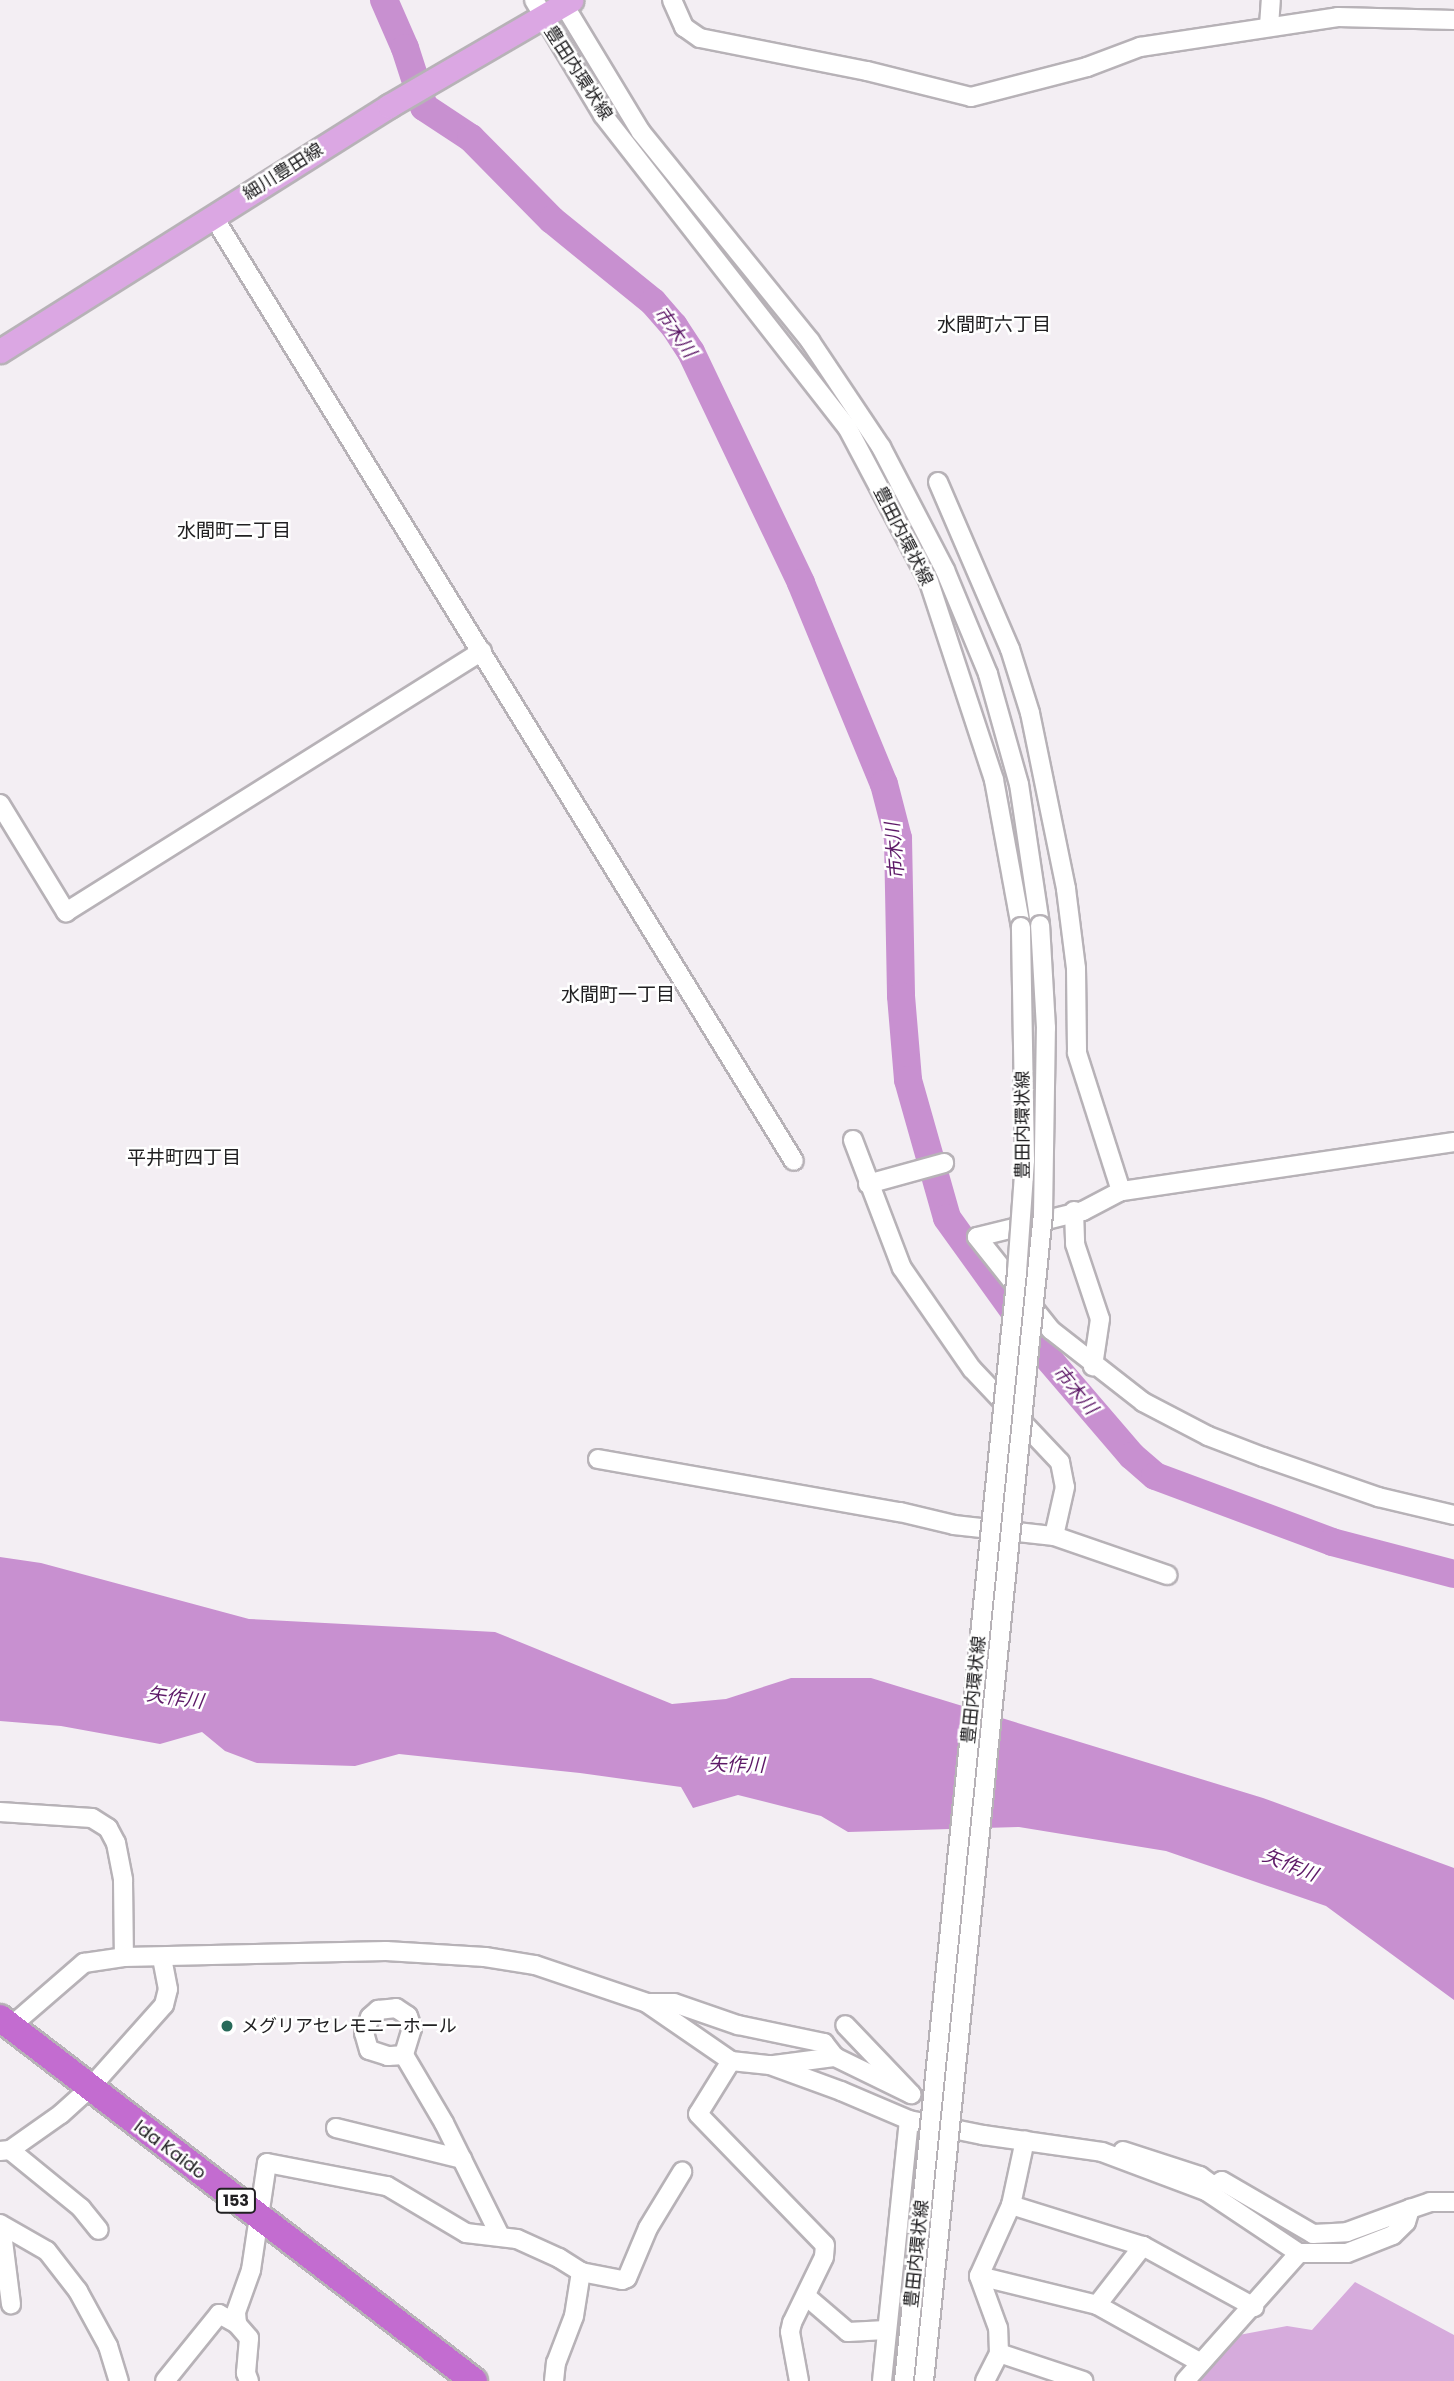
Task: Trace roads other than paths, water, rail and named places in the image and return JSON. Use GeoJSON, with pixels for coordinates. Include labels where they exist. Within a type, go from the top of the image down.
{"type":"FeatureCollection","features":[{"type":"Feature","properties":{"kind":"highway","name":"Ida Kaido"},"geometry":{"type":"LineString","coordinates":[[5,2022],[474,2381]]}},
{"type":"Feature","properties":{"kind":"main road","name":"細川豊田線"},"geometry":{"type":"LineString","coordinates":[[0,351],[442,75],[538,9],[565,1]]}},
{"type":"Feature","properties":{"kind":"street"},"geometry":{"type":"LineString","coordinates":[[672,0],[684,27],[700,38],[867,71],[971,97],[1075,71],[1140,47],[1269,26],[1361,16],[1454,20]]}},
{"type":"Feature","properties":{"kind":"street"},"geometry":{"type":"LineString","coordinates":[[1269,26],[1271,0]]}},
{"type":"Feature","properties":{"kind":"street","name":"豊田内環状線"},"geometry":{"type":"LineString","coordinates":[[565,1],[641,132],[810,341],[881,447],[939,558],[988,674],[1009,747],[1018,784],[1040,925],[1046,1028],[1043,1214],[924,2381]]}},
{"type":"Feature","properties":{"kind":"street","name":"豊田内環状線"},"geometry":{"type":"LineString","coordinates":[[538,9],[603,115],[846,427],[929,582],[994,779],[1021,926],[1025,1160],[1017,1272],[904,2381]]}},
{"type":"Feature","properties":{"kind":"street"},"geometry":{"type":"LineString","coordinates":[[213,216],[794,1161]]}},
{"type":"Feature","properties":{"kind":"street"},"geometry":{"type":"LineString","coordinates":[[938,482],[1010,649],[1030,713],[1066,889],[1076,968],[1077,1053],[1121,1191]]}},
{"type":"Feature","properties":{"kind":"street"},"geometry":{"type":"LineString","coordinates":[[0,804],[66,912],[482,651]]}},
{"type":"Feature","properties":{"kind":"street"},"geometry":{"type":"LineString","coordinates":[[853,1140],[902,1268],[972,1368],[1060,1462],[1065,1487],[1054,1536]]}},
{"type":"Feature","properties":{"kind":"street"},"geometry":{"type":"LineString","coordinates":[[1454,1142],[1121,1191],[1083,1211],[1074,1211],[977,1237],[1051,1330],[1093,1366],[1143,1402],[1208,1436],[1378,1497],[1454,1515]]}},
{"type":"Feature","properties":{"kind":"street"},"geometry":{"type":"LineString","coordinates":[[869,1184],[944,1164]]}},
{"type":"Feature","properties":{"kind":"street"},"geometry":{"type":"LineString","coordinates":[[1074,1211],[1074,1244],[1100,1320],[1093,1366]]}},
{"type":"Feature","properties":{"kind":"street"},"geometry":{"type":"LineString","coordinates":[[598,1459],[900,1512],[954,1525],[1054,1536],[1167,1575]]}},
{"type":"Feature","properties":{"kind":"street"},"geometry":{"type":"LineString","coordinates":[[0,1812],[93,1818],[108,1828],[116,1843],[123,1880],[124,1957]]}},
{"type":"Feature","properties":{"kind":"street"},"geometry":{"type":"LineString","coordinates":[[5,2022],[84,1963],[124,1957],[386,1951],[485,1957],[535,1965],[647,2003],[731,2061],[770,2065],[835,2057]]}},
{"type":"Feature","properties":{"kind":"street"},"geometry":{"type":"LineString","coordinates":[[99,2230],[82,2208],[5,2151],[61,2114],[90,2088],[164,2005],[168,1989],[162,1958]]}},
{"type":"Feature","properties":{"kind":"street"},"geometry":{"type":"LineString","coordinates":[[647,2003],[674,2003],[738,2025],[824,2043],[835,2057],[911,2094],[845,2025]]}},
{"type":"Feature","properties":{"kind":"street"},"geometry":{"type":"LineString","coordinates":[[404,2055],[500,2236]]}},
{"type":"Feature","properties":{"kind":"street"},"geometry":{"type":"LineString","coordinates":[[731,2061],[698,2115],[825,2245],[824,2257],[790,2332],[799,2381]]}},
{"type":"Feature","properties":{"kind":"street"},"geometry":{"type":"LineString","coordinates":[[770,2065],[909,2120],[1102,2152],[1206,2191],[1299,2253],[1347,2253],[1367,2246],[1393,2235],[1406,2222],[1410,2209]]}},
{"type":"Feature","properties":{"kind":"street"},"geometry":{"type":"LineString","coordinates":[[882,2381],[909,2120]]}},
{"type":"Feature","properties":{"kind":"street"},"geometry":{"type":"LineString","coordinates":[[336,2128],[461,2159]]}},
{"type":"Feature","properties":{"kind":"street"},"geometry":{"type":"LineString","coordinates":[[985,2381],[999,2353],[999,2328],[979,2276],[1011,2205],[1025,2140]]}},
{"type":"Feature","properties":{"kind":"street"},"geometry":{"type":"LineString","coordinates":[[1102,2152],[1116,2150],[1147,2156],[1200,2176],[1214,2186],[1222,2180],[1313,2234],[1347,2232],[1430,2202],[1454,2202]]}},
{"type":"Feature","properties":{"kind":"street"},"geometry":{"type":"LineString","coordinates":[[237,2323],[236,2312],[251,2270],[267,2163],[387,2186],[466,2233],[517,2239],[559,2258],[581,2272],[622,2280],[626,2278],[648,2228],[682,2172]]}},
{"type":"Feature","properties":{"kind":"street"},"geometry":{"type":"LineString","coordinates":[[1011,2205],[1143,2246],[1254,2307]]}},
{"type":"Feature","properties":{"kind":"street"},"geometry":{"type":"LineString","coordinates":[[1,2224],[11,2304]]}},
{"type":"Feature","properties":{"kind":"street"},"geometry":{"type":"LineString","coordinates":[[1,2224],[47,2251],[78,2291],[108,2346],[119,2381]]}},
{"type":"Feature","properties":{"kind":"street"},"geometry":{"type":"LineString","coordinates":[[1097,2305],[1143,2246]]}},
{"type":"Feature","properties":{"kind":"street"},"geometry":{"type":"LineString","coordinates":[[1185,2381],[1254,2307],[1299,2253]]}},
{"type":"Feature","properties":{"kind":"street"},"geometry":{"type":"LineString","coordinates":[[554,2381],[556,2362],[574,2316],[581,2272]]}},
{"type":"Feature","properties":{"kind":"street"},"geometry":{"type":"LineString","coordinates":[[979,2276],[1097,2305],[1201,2364]]}},
{"type":"Feature","properties":{"kind":"street"},"geometry":{"type":"LineString","coordinates":[[806,2296],[848,2332],[886,2330]]}},
{"type":"Feature","properties":{"kind":"street"},"geometry":{"type":"LineString","coordinates":[[166,2381],[219,2314],[237,2323],[249,2338],[246,2373],[249,2381]]}},
{"type":"Feature","properties":{"kind":"street"},"geometry":{"type":"LineString","coordinates":[[999,2353],[1083,2381]]}},
{"type":"Feature","properties":{"kind":"water","name":"矢作川"},"geometry":{"type":"Polygon","coordinates":[[[0,1557],[41,1563],[249,1619],[495,1632],[672,1704],[726,1699],[791,1678],[871,1678],[1263,1798],[1454,1868],[1454,2000],[1326,1906],[1166,1851],[1019,1827],[848,1832],[821,1816],[738,1795],[693,1808],[681,1787],[580,1773],[399,1754],[355,1766],[257,1763],[225,1751],[202,1732],[160,1744],[61,1726],[0,1721],[0,1557]]]}},
{"type":"Feature","properties":{"kind":"waterway","name":"市木川"},"geometry":{"type":"LineString","coordinates":[[384,0],[405,48],[424,107],[471,138],[552,220],[653,302],[674,326],[691,352],[801,583],[884,784],[898,838],[901,996],[908,1080],[947,1218],[1047,1357],[1132,1456],[1155,1476],[1332,1542],[1454,1574]]}},
{"type":"Feature","properties":{"kind":"place","name":"メグリアセレモニーホール"},"geometry":{"type":"Point","coordinates":[227,2026]}},
{"type":"Feature","properties":{"kind":"district","name":"水間町六丁目"},"geometry":{"type":"Point","coordinates":[994,325]}},
{"type":"Feature","properties":{"kind":"district","name":"水間町二丁目"},"geometry":{"type":"Point","coordinates":[234,531]}},
{"type":"Feature","properties":{"kind":"district","name":"水間町一丁目"},"geometry":{"type":"Point","coordinates":[618,995]}},
{"type":"Feature","properties":{"kind":"district","name":"平井町四丁目"},"geometry":{"type":"Point","coordinates":[184,1158]}}]}
